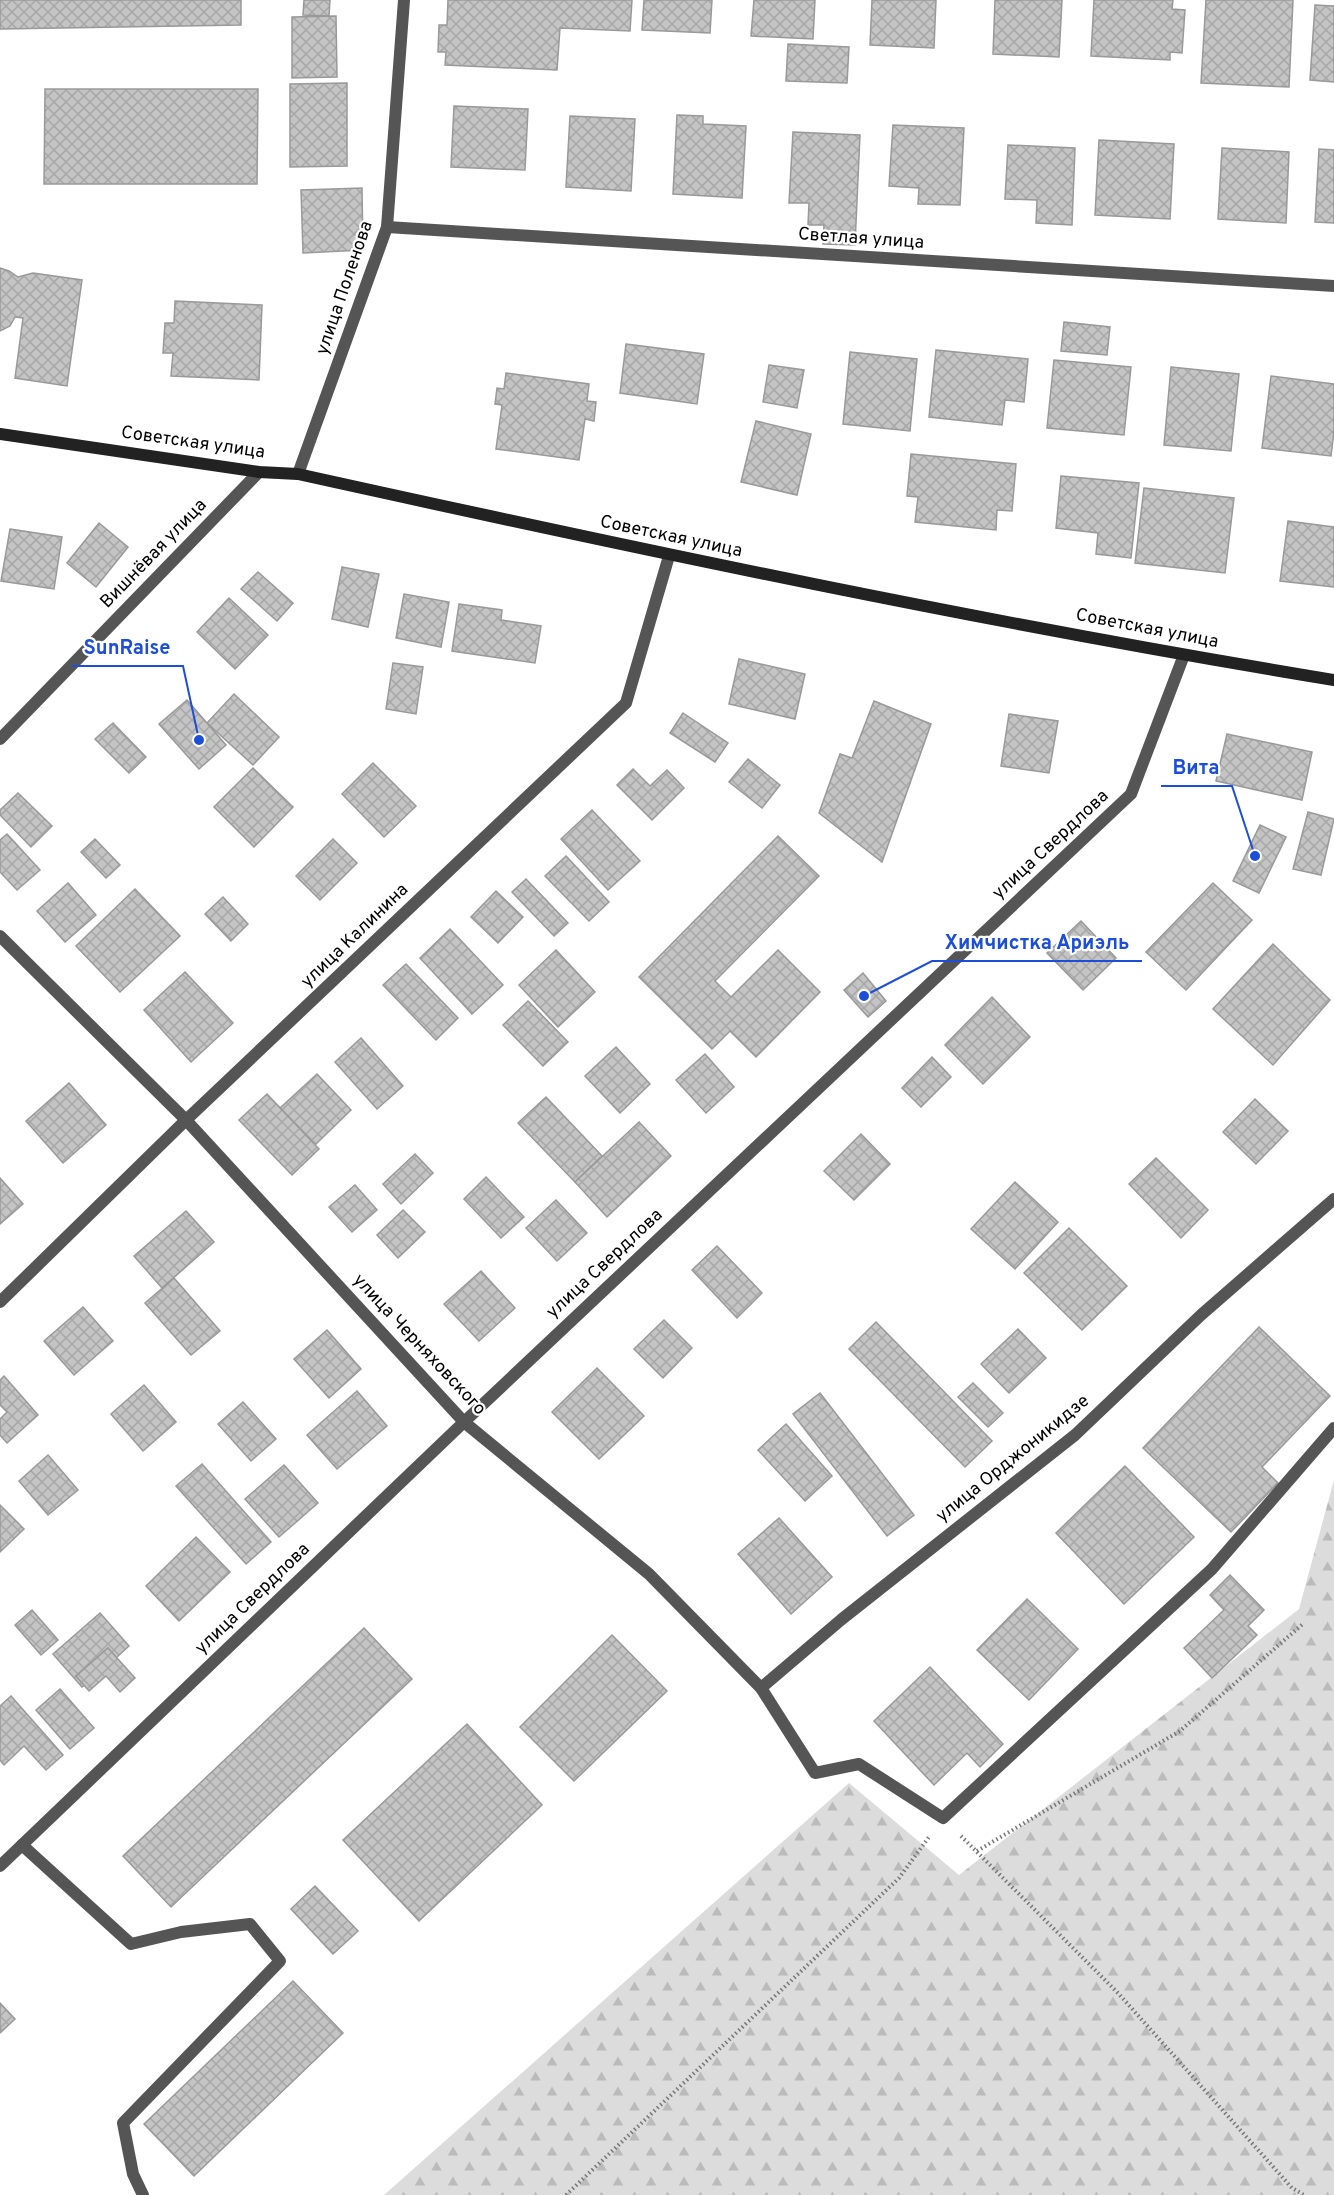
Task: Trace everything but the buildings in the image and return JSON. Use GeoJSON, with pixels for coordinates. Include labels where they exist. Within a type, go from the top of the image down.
{"type":"FeatureCollection","features":[{"type":"Feature","properties":{"kind":"street","name":"улица Поленова"},"geometry":{"type":"LineString","coordinates":[[298,474],[387,227],[404,0]]}},
{"type":"Feature","properties":{"kind":"street","name":"Светлая улица"},"geometry":{"type":"LineString","coordinates":[[387,227],[1334,286]]}},
{"type":"Feature","properties":{"kind":"street","name":"Советская улица"},"geometry":{"type":"LineString","coordinates":[[0,434],[259,472],[298,474],[669,556],[1184,655],[1334,680]]}},
{"type":"Feature","properties":{"kind":"street","name":"Вишнёвая улица"},"geometry":{"type":"LineString","coordinates":[[0,739],[259,472]]}},
{"type":"Feature","properties":{"kind":"street","name":"улица Калинина"},"geometry":{"type":"LineString","coordinates":[[0,1302],[186,1120],[626,703],[669,556]]}},
{"type":"Feature","properties":{"kind":"street","name":"улица Свердлова"},"geometry":{"type":"LineString","coordinates":[[0,1866],[464,1422],[1131,794],[1184,655]]}},
{"type":"Feature","properties":{"kind":"street","name":"улица Черняховского"},"geometry":{"type":"LineString","coordinates":[[0,936],[186,1120],[464,1422],[649,1574],[761,1688],[815,1773],[859,1764],[943,1818]]}},
{"type":"Feature","properties":{"kind":"street","name":"улица Орджоникидзе"},"geometry":{"type":"LineString","coordinates":[[761,1688],[842,1619],[1075,1436],[1201,1315],[1334,1199]]}},
{"type":"Feature","properties":{"kind":"street"},"geometry":{"type":"LineString","coordinates":[[943,1818],[1212,1569],[1334,1428]]}},
{"type":"Feature","properties":{"kind":"street"},"geometry":{"type":"LineString","coordinates":[[22,1845],[131,1944],[181,1932],[250,1924],[280,1961],[123,2123],[133,2174],[142,2195]]}},
{"type":"Feature","properties":{"kind":"path"},"geometry":{"type":"LineString","coordinates":[[977,1851],[1180,1731],[1304,1623]]}},
{"type":"Feature","properties":{"kind":"path"},"geometry":{"type":"LineString","coordinates":[[566,2195],[899,1878],[943,1818],[1118,1993],[1292,2188],[1304,2195]]}},
{"type":"Feature","properties":{"kind":"green space"},"geometry":{"type":"Polygon","coordinates":[[[1334,1480],[1334,2195],[384,2195],[849,1783],[959,1875],[1299,1609],[1334,1480]]]}},
{"type":"Feature","properties":{"kind":"place","name":"SunRaise"},"geometry":{"type":"Point","coordinates":[199,740]}},
{"type":"Feature","properties":{"kind":"place","name":"Вита"},"geometry":{"type":"Point","coordinates":[1255,856]}},
{"type":"Feature","properties":{"kind":"place","name":"Химчистка Ариэль"},"geometry":{"type":"Point","coordinates":[864,996]}}]}
